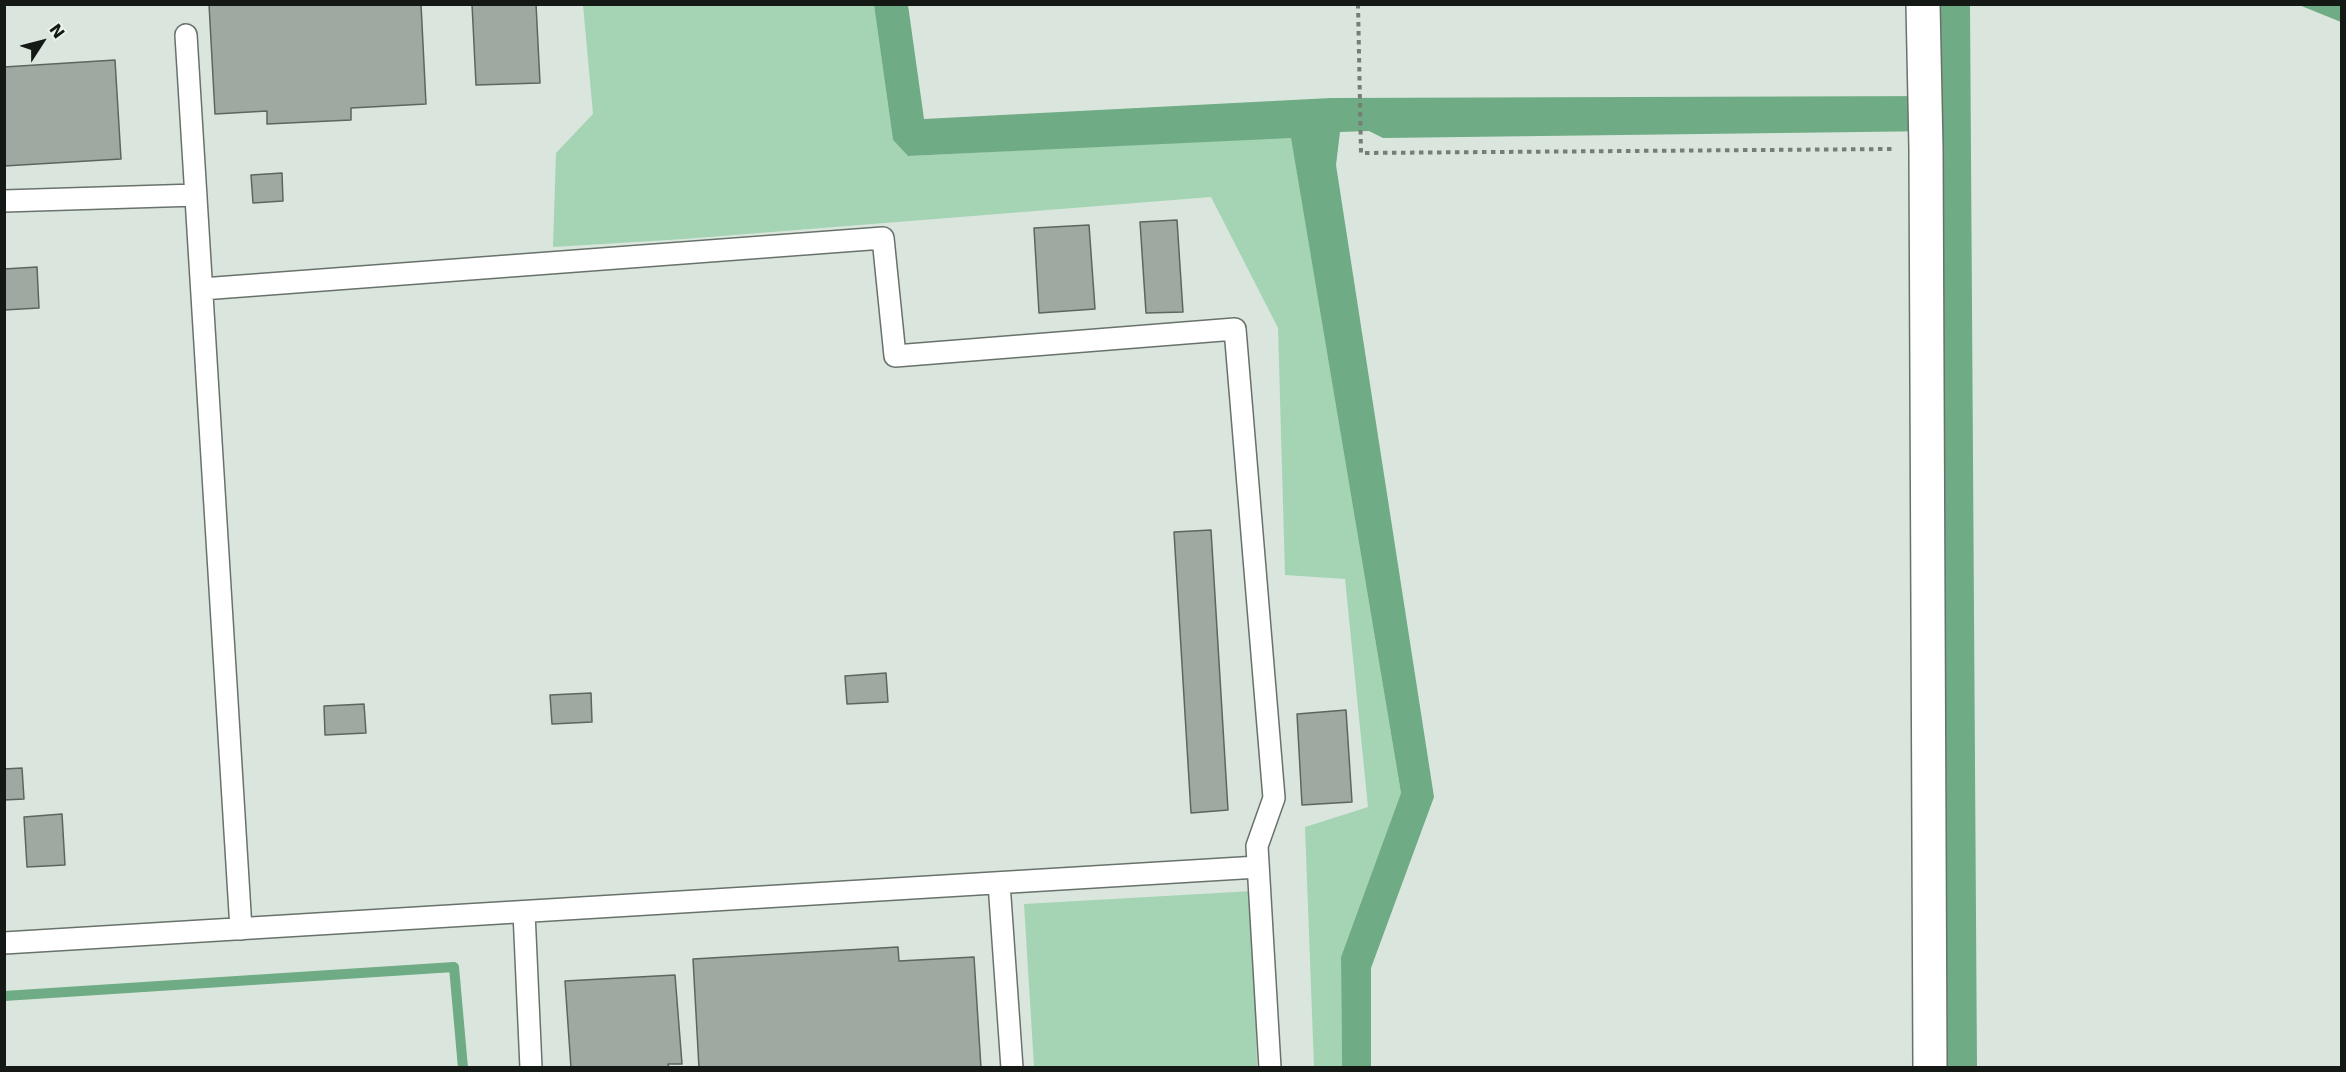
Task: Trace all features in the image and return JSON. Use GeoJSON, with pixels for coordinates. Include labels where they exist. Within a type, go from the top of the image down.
{"type":"FeatureCollection","features":[{"type":"Feature","properties":{"kind":"street"},"geometry":{"type":"LineString","coordinates":[[1923,4],[1926,149],[1930,1068]]}},
{"type":"Feature","properties":{"kind":"lane"},"geometry":{"type":"LineString","coordinates":[[186,35],[241,929]]}},
{"type":"Feature","properties":{"kind":"lane"},"geometry":{"type":"LineString","coordinates":[[4,201],[196,195]]}},
{"type":"Feature","properties":{"kind":"lane"},"geometry":{"type":"LineString","coordinates":[[202,289],[883,238],[895,356],[1235,329],[1274,798],[1257,846],[1270,1068]]}},
{"type":"Feature","properties":{"kind":"lane"},"geometry":{"type":"LineString","coordinates":[[4,943],[1258,867]]}},
{"type":"Feature","properties":{"kind":"lane"},"geometry":{"type":"LineString","coordinates":[[999,883],[1012,1068]]}},
{"type":"Feature","properties":{"kind":"lane"},"geometry":{"type":"LineString","coordinates":[[524,912],[531,1068]]}},
{"type":"Feature","properties":{"kind":"path"},"geometry":{"type":"LineString","coordinates":[[1358,4],[1361,153],[1926,149]]}},
{"type":"Feature","properties":{"kind":"shaded area"},"geometry":{"type":"Polygon","coordinates":[[[583,5],[874,5],[893,140],[908,156],[1291,137],[1401,793],[1341,957],[1342,1067],[1314,1067],[1305,827],[1368,807],[1345,579],[1285,575],[1278,328],[1211,197],[684,239],[553,247],[556,153],[593,114],[583,5]]]}},
{"type":"Feature","properties":{"kind":"shaded area"},"geometry":{"type":"Polygon","coordinates":[[[874,5],[908,5],[924,119],[1331,98],[1940,96],[1940,5],[1970,5],[1977,1067],[1943,1067],[1939,131],[1383,138],[1369,131],[1340,132],[1336,165],[1434,797],[1371,968],[1371,1067],[1342,1067],[1341,957],[1401,793],[1291,138],[908,156],[893,140],[874,5]]]}},
{"type":"Feature","properties":{"kind":"shaded area"},"geometry":{"type":"Polygon","coordinates":[[[2299,5],[2341,5],[2341,22],[2299,5]]]}},
{"type":"Feature","properties":{"kind":"shaded area"},"geometry":{"type":"Polygon","coordinates":[[[1253,891],[1257,1067],[1034,1067],[1024,904],[1253,891]]]}},
{"type":"Feature","properties":{"kind":"building"},"geometry":{"type":"Polygon","coordinates":[[[209,4],[421,4],[426,104],[351,108],[351,120],[267,124],[267,111],[215,114],[209,4]]]}},
{"type":"Feature","properties":{"kind":"building"},"geometry":{"type":"Polygon","coordinates":[[[472,4],[536,4],[540,83],[476,85],[472,4]]]}},
{"type":"Feature","properties":{"kind":"building"},"geometry":{"type":"Polygon","coordinates":[[[115,60],[121,159],[4,166],[4,67],[115,60]]]}},
{"type":"Feature","properties":{"kind":"building"},"geometry":{"type":"Polygon","coordinates":[[[282,173],[283,201],[253,203],[251,175],[282,173]]]}},
{"type":"Feature","properties":{"kind":"building"},"geometry":{"type":"Polygon","coordinates":[[[1177,220],[1183,312],[1146,313],[1140,222],[1177,220]]]}},
{"type":"Feature","properties":{"kind":"building"},"geometry":{"type":"Polygon","coordinates":[[[1089,225],[1095,309],[1039,313],[1034,228],[1089,225]]]}},
{"type":"Feature","properties":{"kind":"building"},"geometry":{"type":"Polygon","coordinates":[[[37,267],[39,308],[4,310],[4,269],[37,267]]]}},
{"type":"Feature","properties":{"kind":"building"},"geometry":{"type":"Polygon","coordinates":[[[1211,530],[1228,810],[1191,813],[1174,532],[1211,530]]]}},
{"type":"Feature","properties":{"kind":"building"},"geometry":{"type":"Polygon","coordinates":[[[886,673],[888,702],[847,704],[845,676],[886,673]]]}},
{"type":"Feature","properties":{"kind":"building"},"geometry":{"type":"Polygon","coordinates":[[[591,693],[592,722],[552,724],[550,695],[591,693]]]}},
{"type":"Feature","properties":{"kind":"building"},"geometry":{"type":"Polygon","coordinates":[[[364,704],[366,733],[325,735],[324,706],[364,704]]]}},
{"type":"Feature","properties":{"kind":"building"},"geometry":{"type":"Polygon","coordinates":[[[1346,710],[1352,802],[1302,805],[1297,714],[1346,710]]]}},
{"type":"Feature","properties":{"kind":"building"},"geometry":{"type":"Polygon","coordinates":[[[22,768],[24,799],[4,800],[4,769],[22,768]]]}},
{"type":"Feature","properties":{"kind":"building"},"geometry":{"type":"Polygon","coordinates":[[[62,814],[65,865],[27,867],[24,817],[62,814]]]}},
{"type":"Feature","properties":{"kind":"building"},"geometry":{"type":"Polygon","coordinates":[[[898,947],[899,961],[974,957],[981,1068],[699,1068],[693,959],[898,947]]]}},
{"type":"Feature","properties":{"kind":"building"},"geometry":{"type":"Polygon","coordinates":[[[675,975],[682,1064],[668,1064],[669,1068],[571,1068],[565,981],[675,975]]]}},
{"type":"Feature","properties":{"kind":"waterway"},"geometry":{"type":"LineString","coordinates":[[4,996],[454,967],[463,1068]]}}]}
